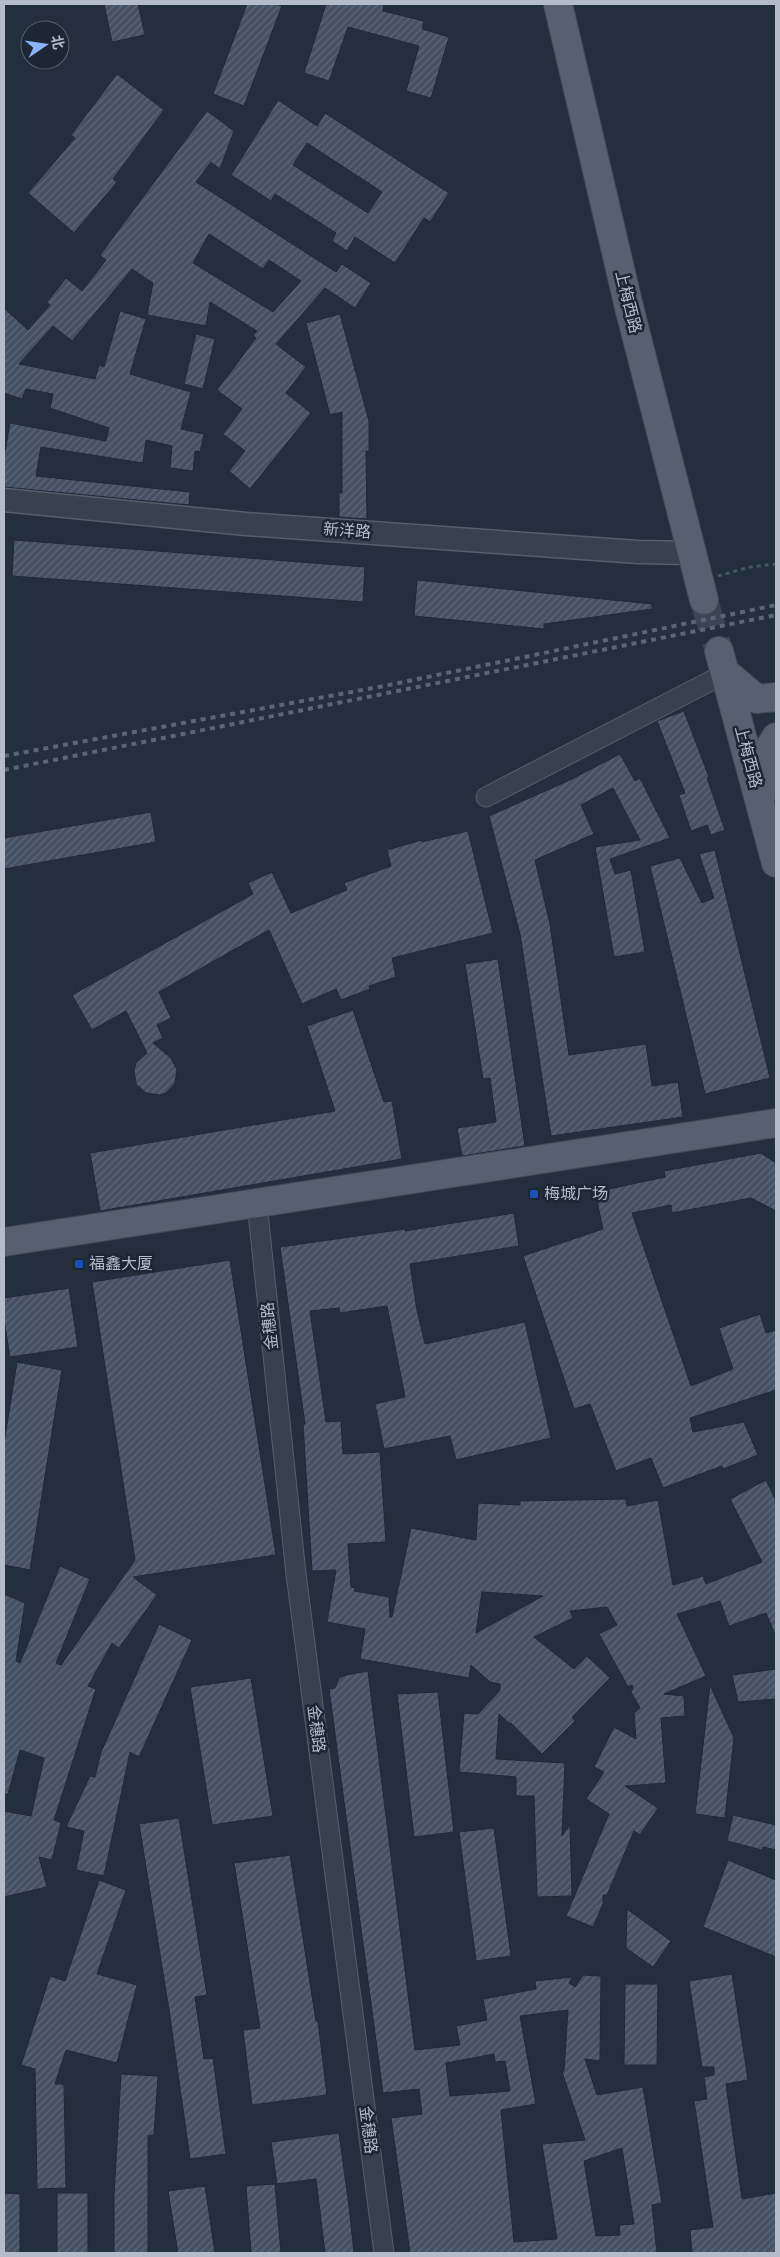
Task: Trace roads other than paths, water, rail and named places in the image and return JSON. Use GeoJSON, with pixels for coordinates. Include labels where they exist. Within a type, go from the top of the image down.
{"type":"FeatureCollection","features":[{"type":"Feature","properties":{"kind":"main road","name":"上梅西路"},"geometry":{"type":"LineString","coordinates":[[558,4],[629,307],[691,553],[708,588]]}},
{"type":"Feature","properties":{"kind":"main road","name":"上梅西路"},"geometry":{"type":"LineString","coordinates":[[723,662],[776,864]]}},
{"type":"Feature","properties":{"kind":"main road"},"geometry":{"type":"LineString","coordinates":[[723,662],[756,699],[776,697]]}},
{"type":"Feature","properties":{"kind":"main road"},"geometry":{"type":"LineString","coordinates":[[764,818],[765,756],[776,738]]}},
{"type":"Feature","properties":{"kind":"main road"},"geometry":{"type":"LineString","coordinates":[[4,1242],[776,1123]]}},
{"type":"Feature","properties":{"kind":"street","name":"新洋路"},"geometry":{"type":"LineString","coordinates":[[4,500],[246,524],[628,552],[691,553]]}},
{"type":"Feature","properties":{"kind":"street"},"geometry":{"type":"LineString","coordinates":[[486,798],[723,662]]}},
{"type":"Feature","properties":{"kind":"street","name":"金穗路"},"geometry":{"type":"LineString","coordinates":[[257,1203],[296,1574],[384,2253]]}},
{"type":"Feature","properties":{"kind":"tunnel"},"geometry":{"type":"LineString","coordinates":[[704,600],[719,651]]}},
{"type":"Feature","properties":{"kind":"railway"},"geometry":{"type":"LineString","coordinates":[[4,756],[384,686],[776,605]]}},
{"type":"Feature","properties":{"kind":"railway"},"geometry":{"type":"LineString","coordinates":[[4,770],[776,615]]}},
{"type":"Feature","properties":{"kind":"place","name":"梅城广场"},"geometry":{"type":"Point","coordinates":[534,1194]}},
{"type":"Feature","properties":{"kind":"place","name":"福鑫大厦"},"geometry":{"type":"Point","coordinates":[79,1264]}}]}
